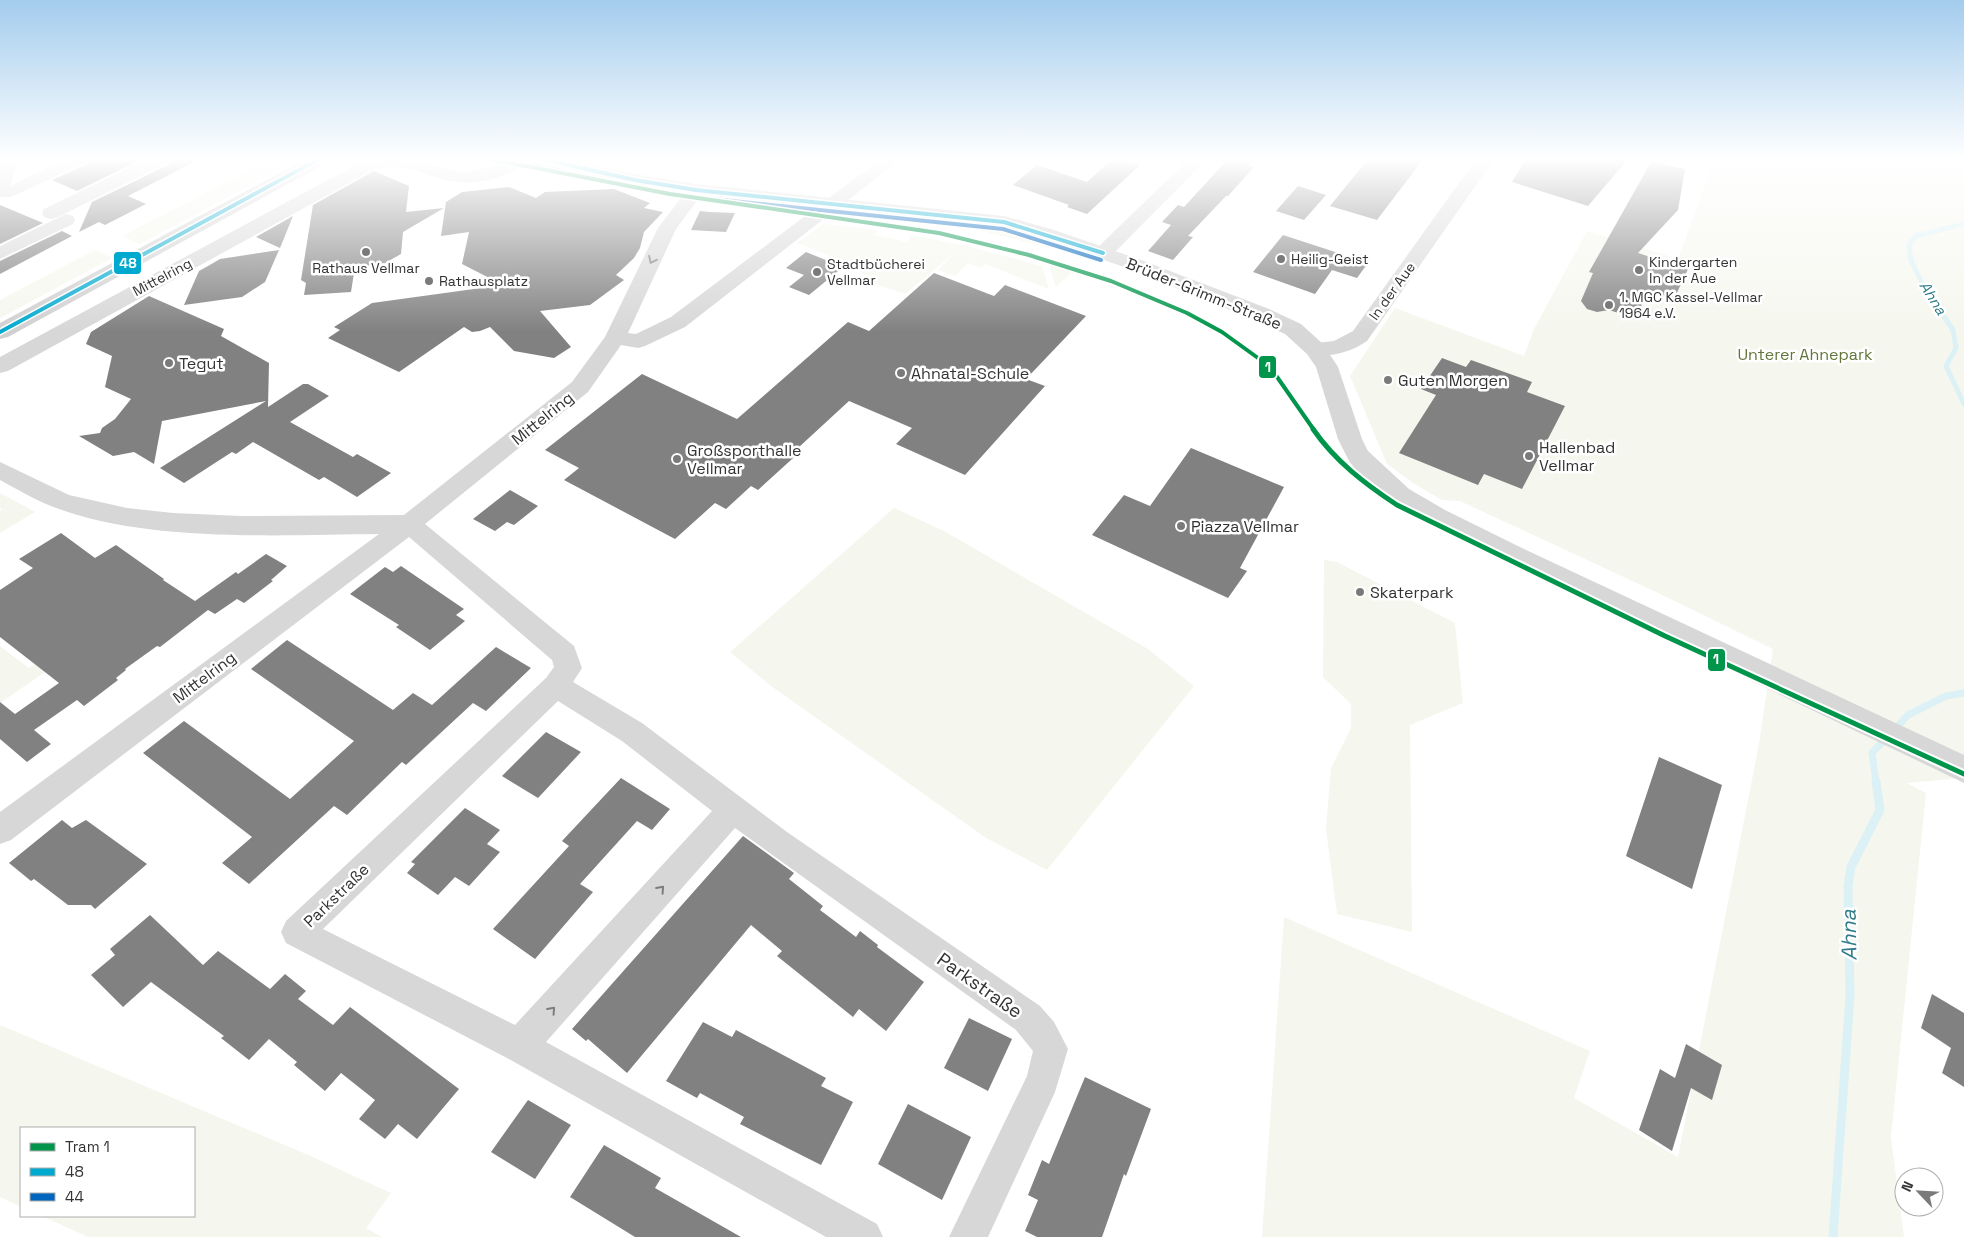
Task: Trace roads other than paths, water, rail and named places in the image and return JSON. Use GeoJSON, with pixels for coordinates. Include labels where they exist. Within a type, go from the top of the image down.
{"type":"FeatureCollection","features":[{"type":"Feature","properties":{"kind":"main road"},"geometry":{"type":"LineString","coordinates":[[0,332],[215,216]]}},
{"type":"Feature","properties":{"kind":"street"},"geometry":{"type":"LineString","coordinates":[[0,253],[66,220],[57,216]]}},
{"type":"Feature","properties":{"kind":"street","name":"Mittelring"},"geometry":{"type":"LineString","coordinates":[[0,366],[276,216]]}},
{"type":"Feature","properties":{"kind":"street","name":"Mittelring"},"geometry":{"type":"LineString","coordinates":[[0,830],[409,524],[580,387],[615,338],[667,228],[676,216]]}},
{"type":"Feature","properties":{"kind":"street"},"geometry":{"type":"LineString","coordinates":[[615,338],[638,341],[671,326],[817,216]]}},
{"type":"Feature","properties":{"kind":"street","name":"Brüder-Grimm-Straße"},"geometry":{"type":"LineString","coordinates":[[910,216],[1004,222],[1047,234],[1103,253],[1262,314],[1293,329],[1315,349],[1327,367],[1350,438],[1358,455],[1365,464],[1400,495],[1436,517],[1515,556],[1959,767]]}},
{"type":"Feature","properties":{"kind":"street"},"geometry":{"type":"LineString","coordinates":[[1103,253],[1141,216]]}},
{"type":"Feature","properties":{"kind":"street","name":"In der Aue"},"geometry":{"type":"LineString","coordinates":[[1315,349],[1334,348],[1349,344],[1360,336],[1446,216]]}},
{"type":"Feature","properties":{"kind":"street"},"geometry":{"type":"LineString","coordinates":[[0,470],[59,500],[82,507],[139,518],[200,524],[409,524]]}},
{"type":"Feature","properties":{"kind":"street","name":"Parkstraße"},"geometry":{"type":"LineString","coordinates":[[409,524],[564,654],[568,668],[556,686],[297,932],[520,1046],[864,1237]]}},
{"type":"Feature","properties":{"kind":"street","name":"Parkstraße"},"geometry":{"type":"LineString","coordinates":[[556,686],[632,732],[734,808],[776,842],[1028,1018],[1042,1034],[1051,1050],[1043,1080],[968,1237]]}},
{"type":"Feature","properties":{"kind":"street"},"geometry":{"type":"LineString","coordinates":[[520,1046],[734,808]]}},
{"type":"Feature","properties":{"kind":"waterway","name":"Ahna"},"geometry":{"type":"LineString","coordinates":[[1964,224],[1916,236],[1909,245],[1911,260],[1922,283],[1953,330],[1956,348],[1946,366],[1964,404]]}},
{"type":"Feature","properties":{"kind":"waterway","name":"Ahna"},"geometry":{"type":"LineString","coordinates":[[1876,782],[1872,753],[1908,715],[1946,696],[1964,693]]}},
{"type":"Feature","properties":{"kind":"waterway","name":"Ahna"},"geometry":{"type":"LineString","coordinates":[[1833,1237],[1850,996],[1848,887],[1851,867],[1880,810],[1876,781]]}},
{"type":"Feature","properties":{"kind":"tram line","name":"1"},"geometry":{"type":"LineString","coordinates":[[820,216],[939,233],[1029,255],[1111,281],[1187,313],[1222,332],[1258,358],[1275,374],[1323,443],[1363,482],[1397,505],[1665,636],[1964,774]]}},
{"type":"Feature","properties":{"kind":"place","name":"Rathaus Vellmar"},"geometry":{"type":"Point","coordinates":[366,252]}},
{"type":"Feature","properties":{"kind":"place","name":"Heilig-Geist"},"geometry":{"type":"Point","coordinates":[1281,259]}},
{"type":"Feature","properties":{"kind":"place","name":"Kindergarten In der Aue"},"geometry":{"type":"Point","coordinates":[1639,270]}},
{"type":"Feature","properties":{"kind":"place","name":"Stadtbücherei Vellmar"},"geometry":{"type":"Point","coordinates":[817,272]}},
{"type":"Feature","properties":{"kind":"place","name":"Rathausplatz"},"geometry":{"type":"Point","coordinates":[429,281]}},
{"type":"Feature","properties":{"kind":"place","name":"1. MGC Kassel-Vellmar 1964 e.V."},"geometry":{"type":"Point","coordinates":[1609,305]}},
{"type":"Feature","properties":{"kind":"place","name":"Tegut"},"geometry":{"type":"Point","coordinates":[169,363]}},
{"type":"Feature","properties":{"kind":"place","name":"Ahnatal-Schule"},"geometry":{"type":"Point","coordinates":[901,373]}},
{"type":"Feature","properties":{"kind":"place","name":"Guten Morgen"},"geometry":{"type":"Point","coordinates":[1388,380]}},
{"type":"Feature","properties":{"kind":"place","name":"Hallenbad Vellmar"},"geometry":{"type":"Point","coordinates":[1529,456]}},
{"type":"Feature","properties":{"kind":"place","name":"Großsporthalle Vellmar"},"geometry":{"type":"Point","coordinates":[677,459]}},
{"type":"Feature","properties":{"kind":"place","name":"Piazza Vellmar"},"geometry":{"type":"Point","coordinates":[1181,526]}},
{"type":"Feature","properties":{"kind":"place","name":"Skaterpark"},"geometry":{"type":"Point","coordinates":[1360,592]}},
{"type":"Feature","properties":{"kind":"park label","name":"Unterer Ahnepark"},"geometry":{"type":"Point","coordinates":[1805,354]}}]}
